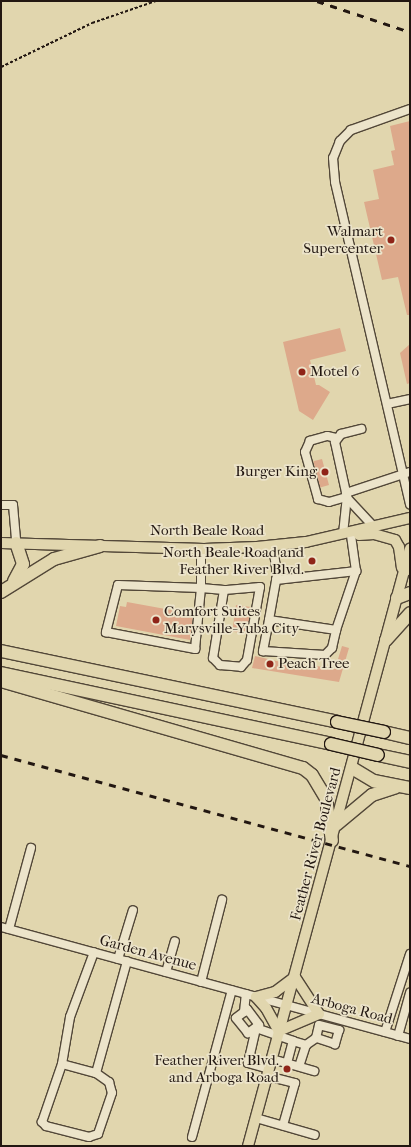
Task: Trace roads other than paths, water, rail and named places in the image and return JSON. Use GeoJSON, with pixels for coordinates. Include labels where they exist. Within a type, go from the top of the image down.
{"type":"FeatureCollection","features":[{"type":"Feature","properties":{"kind":"highway"},"geometry":{"type":"LineString","coordinates":[[12,583],[23,564],[16,543]]}},
{"type":"Feature","properties":{"kind":"highway"},"geometry":{"type":"LineString","coordinates":[[1,592],[12,583],[54,559],[100,546]]}},
{"type":"Feature","properties":{"kind":"highway"},"geometry":{"type":"LineString","coordinates":[[397,598],[410,593]]}},
{"type":"Feature","properties":{"kind":"highway"},"geometry":{"type":"LineString","coordinates":[[386,640],[410,613]]}},
{"type":"Feature","properties":{"kind":"highway"},"geometry":{"type":"LineString","coordinates":[[1,651],[410,738]]}},
{"type":"Feature","properties":{"kind":"highway"},"geometry":{"type":"LineString","coordinates":[[1,673],[410,762]]}},
{"type":"Feature","properties":{"kind":"highway"},"geometry":{"type":"LineString","coordinates":[[1,681],[303,768],[312,775],[326,798],[332,840]]}},
{"type":"Feature","properties":{"kind":"highway"},"geometry":{"type":"LineString","coordinates":[[384,732],[410,732]]}},
{"type":"Feature","properties":{"kind":"highway"},"geometry":{"type":"LineString","coordinates":[[352,768],[364,777],[396,787],[410,788]]}},
{"type":"Feature","properties":{"kind":"highway"},"geometry":{"type":"LineString","coordinates":[[336,825],[372,795],[396,787]]}},
{"type":"Feature","properties":{"kind":"main road","name":"North Beale Road"},"geometry":{"type":"LineString","coordinates":[[1,543],[200,549],[273,546],[347,534],[410,518]]}},
{"type":"Feature","properties":{"kind":"main road","name":"Feather River Boulevard"},"geometry":{"type":"LineString","coordinates":[[248,1146],[408,562],[401,555],[395,540],[374,534],[347,534]]}},
{"type":"Feature","properties":{"kind":"main road"},"geometry":{"type":"LineString","coordinates":[[295,977],[320,1015],[278,1034],[266,1008],[251,995],[274,992],[295,977]]}},
{"type":"Feature","properties":{"kind":"street"},"geometry":{"type":"LineString","coordinates":[[410,108],[351,130],[340,141],[333,158],[335,182],[387,404],[407,473],[410,504]]}},
{"type":"Feature","properties":{"kind":"street"},"geometry":{"type":"LineString","coordinates":[[387,404],[410,399]]}},
{"type":"Feature","properties":{"kind":"street"},"geometry":{"type":"LineString","coordinates":[[362,429],[336,438],[327,436],[310,441],[305,452],[318,499],[329,502],[407,473]]}},
{"type":"Feature","properties":{"kind":"street"},"geometry":{"type":"LineString","coordinates":[[273,546],[276,580],[263,651],[325,655],[332,648],[336,630],[356,571],[347,534],[346,496],[335,442],[336,438]]}},
{"type":"Feature","properties":{"kind":"street"},"geometry":{"type":"LineString","coordinates":[[346,496],[374,527]]}},
{"type":"Feature","properties":{"kind":"street"},"geometry":{"type":"LineString","coordinates":[[1,505],[14,505],[16,543]]}},
{"type":"Feature","properties":{"kind":"street"},"geometry":{"type":"LineString","coordinates":[[200,549],[201,588],[195,649],[106,632],[118,584],[201,588],[224,590],[260,587],[247,660],[241,667],[220,665],[213,658],[224,590]]}},
{"type":"Feature","properties":{"kind":"street"},"geometry":{"type":"LineString","coordinates":[[276,580],[356,571]]}},
{"type":"Feature","properties":{"kind":"street"},"geometry":{"type":"LineString","coordinates":[[269,620],[336,630]]}},
{"type":"Feature","properties":{"kind":"street"},"geometry":{"type":"LineString","coordinates":[[5,928],[31,848]]}},
{"type":"Feature","properties":{"kind":"street"},"geometry":{"type":"LineString","coordinates":[[201,982],[222,900]]}},
{"type":"Feature","properties":{"kind":"street"},"geometry":{"type":"LineString","coordinates":[[118,959],[133,910]]}},
{"type":"Feature","properties":{"kind":"street","name":"Garden Avenue"},"geometry":{"type":"LineString","coordinates":[[5,928],[287,1005]]}},
{"type":"Feature","properties":{"kind":"street"},"geometry":{"type":"LineString","coordinates":[[166,972],[175,941]]}},
{"type":"Feature","properties":{"kind":"street"},"geometry":{"type":"LineString","coordinates":[[62,1064],[96,1073],[110,1082],[112,1093],[98,1134],[89,1137],[46,1126],[42,1122],[62,1064],[70,1017],[94,952]]}},
{"type":"Feature","properties":{"kind":"street"},"geometry":{"type":"LineString","coordinates":[[385,1032],[410,954]]}},
{"type":"Feature","properties":{"kind":"street"},"geometry":{"type":"LineString","coordinates":[[96,1073],[127,961]]}},
{"type":"Feature","properties":{"kind":"street"},"geometry":{"type":"LineString","coordinates":[[192,1137],[232,990]]}},
{"type":"Feature","properties":{"kind":"street"},"geometry":{"type":"LineString","coordinates":[[398,1036],[410,993]]}},
{"type":"Feature","properties":{"kind":"street"},"geometry":{"type":"LineString","coordinates":[[244,1012],[251,995]]}},
{"type":"Feature","properties":{"kind":"street","name":"Arboga Road"},"geometry":{"type":"LineString","coordinates":[[287,1005],[410,1039]]}},
{"type":"Feature","properties":{"kind":"street"},"geometry":{"type":"LineString","coordinates":[[283,1125],[295,1083],[268,1073],[248,1063],[256,1028],[259,1025],[247,1009],[236,1018],[248,1033],[256,1028],[278,1034],[306,1045]]}},
{"type":"Feature","properties":{"kind":"street"},"geometry":{"type":"LineString","coordinates":[[299,1066],[306,1045],[316,1038],[320,1015]]}},
{"type":"Feature","properties":{"kind":"street"},"geometry":{"type":"LineString","coordinates":[[316,1038],[335,1044],[342,1021]]}},
{"type":"Feature","properties":{"kind":"street"},"geometry":{"type":"LineString","coordinates":[[319,1025],[339,1030]]}},
{"type":"Feature","properties":{"kind":"street"},"geometry":{"type":"LineString","coordinates":[[287,1063],[293,1041]]}},
{"type":"Feature","properties":{"kind":"street"},"geometry":{"type":"LineString","coordinates":[[272,1059],[314,1071]]}},
{"type":"Feature","properties":{"kind":"street"},"geometry":{"type":"LineString","coordinates":[[256,1118],[315,1135]]}},
{"type":"Feature","properties":{"kind":"railway"},"geometry":{"type":"LineString","coordinates":[[317,1],[410,32]]}},
{"type":"Feature","properties":{"kind":"railway"},"geometry":{"type":"LineString","coordinates":[[1,755],[410,866]]}},
{"type":"Feature","properties":{"kind":"place","name":"Walmart Supercenter"},"geometry":{"type":"Point","coordinates":[391,240]}},
{"type":"Feature","properties":{"kind":"place","name":"Motel 6"},"geometry":{"type":"Point","coordinates":[302,372]}},
{"type":"Feature","properties":{"kind":"place","name":"Burger King"},"geometry":{"type":"Point","coordinates":[325,472]}},
{"type":"Feature","properties":{"kind":"place","name":"North Beale Road and Feather River Blvd."},"geometry":{"type":"Point","coordinates":[312,561]}},
{"type":"Feature","properties":{"kind":"place","name":"Comfort Suites Marysville-Yuba City"},"geometry":{"type":"Point","coordinates":[156,620]}},
{"type":"Feature","properties":{"kind":"place","name":"Peach Tree"},"geometry":{"type":"Point","coordinates":[270,664]}},
{"type":"Feature","properties":{"kind":"place","name":"Feather River Blvd. and Arboga Road"},"geometry":{"type":"Point","coordinates":[287,1069]}}]}
